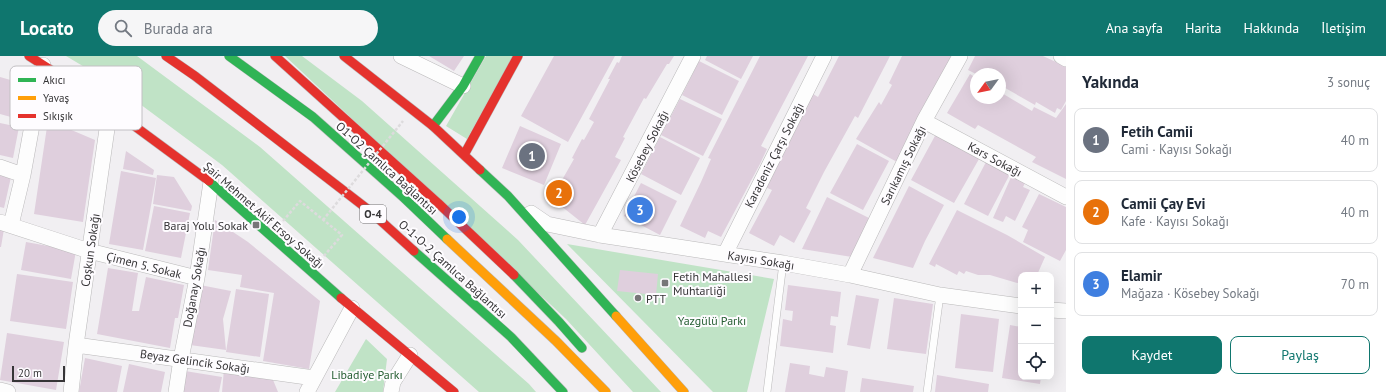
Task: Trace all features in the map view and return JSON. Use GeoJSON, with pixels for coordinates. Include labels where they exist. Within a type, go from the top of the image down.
{"type":"FeatureCollection","features":[{"type":"Feature","properties":{"kind":"main road","name":"Şair Mehmet Akif Ersoy Sokağı"},"geometry":{"type":"LineString","coordinates":[[29,56],[43,65]]}},
{"type":"Feature","properties":{"kind":"main road","name":"O-1-O-2 Çamlıca Bağlantısı"},"geometry":{"type":"LineString","coordinates":[[166,56],[195,76],[370,211],[511,337],[563,392]]}},
{"type":"Feature","properties":{"kind":"main road","name":"O1-O2 Çamlıca Bağlantısı"},"geometry":{"type":"LineString","coordinates":[[229,56],[312,117],[397,192],[556,341],[606,392]]}},
{"type":"Feature","properties":{"kind":"main road"},"geometry":{"type":"LineString","coordinates":[[275,56],[440,204],[506,266],[558,320],[588,356]]}},
{"type":"Feature","properties":{"kind":"main road"},"geometry":{"type":"LineString","coordinates":[[344,56],[433,126],[508,196],[684,392]]}},
{"type":"Feature","properties":{"kind":"main road"},"geometry":{"type":"LineString","coordinates":[[433,126],[463,86],[480,56]]}},
{"type":"Feature","properties":{"kind":"main road"},"geometry":{"type":"LineString","coordinates":[[464,155],[518,56]]}},
{"type":"Feature","properties":{"kind":"main road","name":"Şair Mehmet Akif Ersoy Sokağı"},"geometry":{"type":"LineString","coordinates":[[140,130],[211,182],[352,308],[454,392]]}},
{"type":"Feature","properties":{"kind":"street"},"geometry":{"type":"LineString","coordinates":[[401,56],[463,86]]}},
{"type":"Feature","properties":{"kind":"street","name":"Kösebey Sokağı"},"geometry":{"type":"LineString","coordinates":[[600,235],[693,56]]}},
{"type":"Feature","properties":{"kind":"street","name":"Karadeniz Çarşı Sokağı"},"geometry":{"type":"LineString","coordinates":[[724,254],[824,56]]}},
{"type":"Feature","properties":{"kind":"street","name":"Sarıkamış Sokağı"},"geometry":{"type":"LineString","coordinates":[[850,275],[924,121],[960,56]]}},
{"type":"Feature","properties":{"kind":"street"},"geometry":{"type":"LineString","coordinates":[[1060,56],[1066,59]]}},
{"type":"Feature","properties":{"kind":"street","name":"Kars Sokağı"},"geometry":{"type":"LineString","coordinates":[[924,121],[1066,197]]}},
{"type":"Feature","properties":{"kind":"street"},"geometry":{"type":"LineString","coordinates":[[5,224],[23,175],[31,130]]}},
{"type":"Feature","properties":{"kind":"street","name":"Coşkun Sokağı"},"geometry":{"type":"LineString","coordinates":[[71,392],[76,345],[107,130]]}},
{"type":"Feature","properties":{"kind":"street"},"geometry":{"type":"LineString","coordinates":[[0,167],[23,175]]}},
{"type":"Feature","properties":{"kind":"street","name":"Doğanay Sokağı"},"geometry":{"type":"LineString","coordinates":[[176,392],[197,278],[211,182]]}},
{"type":"Feature","properties":{"kind":"street","name":"Kayısı Sokağı"},"geometry":{"type":"LineString","coordinates":[[508,196],[547,224],[600,235],[783,263],[850,275],[940,295],[1018,306]]}},
{"type":"Feature","properties":{"kind":"street","name":"Çimen 5. Sokak"},"geometry":{"type":"LineString","coordinates":[[5,224],[89,251],[197,278]]}},
{"type":"Feature","properties":{"kind":"street"},"geometry":{"type":"LineString","coordinates":[[307,392],[352,308]]}},
{"type":"Feature","properties":{"kind":"street"},"geometry":{"type":"LineString","coordinates":[[1054,310],[1066,312]]}},
{"type":"Feature","properties":{"kind":"street","name":"Beyaz Gelincik Sokağı"},"geometry":{"type":"LineString","coordinates":[[76,345],[314,378]]}},
{"type":"Feature","properties":{"kind":"street"},"geometry":{"type":"LineString","coordinates":[[392,392],[392,382],[410,355]]}},
{"type":"Feature","properties":{"kind":"street"},"geometry":{"type":"LineString","coordinates":[[0,390],[8,392]]}},
{"type":"Feature","properties":{"kind":"lane"},"geometry":{"type":"LineString","coordinates":[[767,392],[783,263]]}},
{"type":"Feature","properties":{"kind":"lane"},"geometry":{"type":"LineString","coordinates":[[927,392],[940,295]]}},
{"type":"Feature","properties":{"kind":"path"},"geometry":{"type":"LineString","coordinates":[[323,220],[403,121]]}},
{"type":"Feature","properties":{"kind":"path"},"geometry":{"type":"LineString","coordinates":[[272,236],[300,201],[342,235],[312,272]]}},
{"type":"Feature","properties":{"kind":"green space"},"geometry":{"type":"Polygon","coordinates":[[[66,56],[137,56],[260,147],[529,384],[536,392],[479,392],[222,165],[142,106],[142,66],[83,66],[66,56]]]}},
{"type":"Feature","properties":{"kind":"green space"},"geometry":{"type":"Polygon","coordinates":[[[285,56],[302,56],[362,101],[518,240],[661,392],[633,392],[566,319],[285,56]]]}},
{"type":"Feature","properties":{"kind":"green space"},"geometry":{"type":"Polygon","coordinates":[[[486,56],[513,56],[467,139],[446,126],[486,56]]]}},
{"type":"Feature","properties":{"kind":"green space","name":"Yazgülü Parkı"},"geometry":{"type":"Polygon","coordinates":[[[567,244],[774,279],[747,392],[713,392],[567,244]]]}},
{"type":"Feature","properties":{"kind":"green space","name":"Libadiye Parkı"},"geometry":{"type":"Polygon","coordinates":[[[366,339],[387,359],[383,392],[335,392],[366,339]]]}},
{"type":"Feature","properties":{"kind":"building"},"geometry":{"type":"Polygon","coordinates":[[[429,56],[464,56],[454,71],[429,56]]]}},
{"type":"Feature","properties":{"kind":"building"},"geometry":{"type":"Polygon","coordinates":[[[554,56],[615,56],[568,142],[521,116],[554,56]]]}},
{"type":"Feature","properties":{"kind":"building"},"geometry":{"type":"Polygon","coordinates":[[[622,56],[674,56],[669,64],[667,64],[646,99],[644,98],[623,137],[625,138],[615,157],[621,160],[585,225],[551,198],[565,181],[562,180],[574,159],[572,158],[582,139],[584,140],[594,122],[589,119],[610,79],[608,79],[622,56]]]}},
{"type":"Feature","properties":{"kind":"building"},"geometry":{"type":"Polygon","coordinates":[[[707,56],[753,56],[741,79],[705,60],[707,56]]]}},
{"type":"Feature","properties":{"kind":"building"},"geometry":{"type":"Polygon","coordinates":[[[760,56],[808,56],[761,146],[767,149],[760,164],[721,237],[708,231],[705,238],[680,226],[711,159],[708,158],[760,56]]]}},
{"type":"Feature","properties":{"kind":"building"},"geometry":{"type":"Polygon","coordinates":[[[839,56],[890,56],[858,118],[855,116],[824,172],[806,208],[811,211],[794,243],[780,235],[774,246],[749,233],[772,190],[765,187],[813,94],[818,97],[839,56]]]}},
{"type":"Feature","properties":{"kind":"building"},"geometry":{"type":"Polygon","coordinates":[[[902,56],[955,56],[897,162],[856,139],[879,102],[881,105],[892,85],[889,83],[902,56]]]}},
{"type":"Feature","properties":{"kind":"building"},"geometry":{"type":"Polygon","coordinates":[[[975,56],[1043,56],[1066,67],[1066,101],[1061,110],[1057,108],[1055,113],[1036,102],[1035,105],[1006,88],[1006,68],[970,68],[970,71],[968,70],[975,56]]]}},
{"type":"Feature","properties":{"kind":"building"},"geometry":{"type":"Polygon","coordinates":[[[699,61],[739,81],[722,115],[682,95],[699,61]]]}},
{"type":"Feature","properties":{"kind":"building"},"geometry":{"type":"Polygon","coordinates":[[[970,74],[970,104],[1006,104],[1006,96],[1032,111],[1034,107],[1056,118],[1066,104],[1066,179],[1032,162],[1036,157],[978,125],[975,129],[947,113],[970,74]]]}},
{"type":"Feature","properties":{"kind":"building"},"geometry":{"type":"Polygon","coordinates":[[[0,77],[10,80],[10,117],[0,114],[0,77]]]}},
{"type":"Feature","properties":{"kind":"building"},"geometry":{"type":"Polygon","coordinates":[[[680,99],[722,119],[703,156],[661,135],[680,99]]]}},
{"type":"Feature","properties":{"kind":"building"},"geometry":{"type":"Polygon","coordinates":[[[0,123],[10,125],[10,130],[18,130],[13,158],[0,155],[0,123]]]}},
{"type":"Feature","properties":{"kind":"building"},"geometry":{"type":"Polygon","coordinates":[[[520,126],[561,144],[544,185],[502,168],[520,126]]]}},
{"type":"Feature","properties":{"kind":"building"},"geometry":{"type":"Polygon","coordinates":[[[47,130],[72,130],[95,140],[83,222],[34,214],[47,130]]]}},
{"type":"Feature","properties":{"kind":"building"},"geometry":{"type":"Polygon","coordinates":[[[936,134],[979,159],[954,203],[911,180],[936,134]]]}},
{"type":"Feature","properties":{"kind":"building"},"geometry":{"type":"Polygon","coordinates":[[[660,137],[700,158],[681,195],[641,174],[660,137]]]}},
{"type":"Feature","properties":{"kind":"building"},"geometry":{"type":"Polygon","coordinates":[[[857,144],[889,161],[863,210],[830,193],[857,144]]]}},
{"type":"Feature","properties":{"kind":"building"},"geometry":{"type":"Polygon","coordinates":[[[126,151],[154,170],[153,175],[123,169],[126,151]]]}},
{"type":"Feature","properties":{"kind":"building"},"geometry":{"type":"Polygon","coordinates":[[[986,162],[1010,174],[988,216],[964,204],[986,162]]]}},
{"type":"Feature","properties":{"kind":"building"},"geometry":{"type":"Polygon","coordinates":[[[121,171],[156,178],[143,250],[109,244],[121,171]]]}},
{"type":"Feature","properties":{"kind":"building"},"geometry":{"type":"Polygon","coordinates":[[[0,175],[11,177],[4,208],[0,207],[0,175]]]}},
{"type":"Feature","properties":{"kind":"building"},"geometry":{"type":"Polygon","coordinates":[[[157,175],[174,177],[192,206],[191,211],[153,204],[157,175]]]}},
{"type":"Feature","properties":{"kind":"building"},"geometry":{"type":"Polygon","coordinates":[[[1012,175],[1026,181],[1023,187],[1030,190],[1015,221],[1006,216],[1003,222],[993,218],[1012,175]]]}},
{"type":"Feature","properties":{"kind":"building"},"geometry":{"type":"Polygon","coordinates":[[[641,183],[677,201],[660,235],[624,216],[641,183]]]}},
{"type":"Feature","properties":{"kind":"building"},"geometry":{"type":"Polygon","coordinates":[[[909,186],[944,205],[913,268],[873,258],[909,186]]]}},
{"type":"Feature","properties":{"kind":"building"},"geometry":{"type":"Polygon","coordinates":[[[1039,194],[1066,207],[1066,250],[1060,261],[1023,242],[1028,230],[1022,227],[1039,194]]]}},
{"type":"Feature","properties":{"kind":"building"},"geometry":{"type":"Polygon","coordinates":[[[827,197],[871,219],[852,257],[802,249],[827,197]]]}},
{"type":"Feature","properties":{"kind":"building"},"geometry":{"type":"Polygon","coordinates":[[[154,206],[190,213],[181,258],[145,251],[154,206]]]}},
{"type":"Feature","properties":{"kind":"building"},"geometry":{"type":"Polygon","coordinates":[[[957,210],[1007,235],[1045,257],[1038,272],[1018,272],[1018,283],[990,275],[978,275],[966,271],[964,274],[959,271],[957,275],[936,264],[935,267],[929,264],[957,210]]]}},
{"type":"Feature","properties":{"kind":"building"},"geometry":{"type":"Polygon","coordinates":[[[215,220],[248,242],[320,301],[309,369],[263,361],[274,293],[240,287],[242,275],[208,270],[215,220]]]}},
{"type":"Feature","properties":{"kind":"building"},"geometry":{"type":"Polygon","coordinates":[[[0,228],[4,229],[1,247],[0,247],[0,228]]]}},
{"type":"Feature","properties":{"kind":"building"},"geometry":{"type":"Polygon","coordinates":[[[26,242],[76,251],[71,279],[21,270],[26,242]]]}},
{"type":"Feature","properties":{"kind":"building"},"geometry":{"type":"Polygon","coordinates":[[[108,268],[138,273],[132,311],[139,311],[146,277],[184,285],[178,318],[175,318],[170,348],[97,334],[108,268]]]}},
{"type":"Feature","properties":{"kind":"building"},"geometry":{"type":"Polygon","coordinates":[[[620,270],[658,274],[656,295],[617,291],[620,270]]]}},
{"type":"Feature","properties":{"kind":"building"},"geometry":{"type":"Polygon","coordinates":[[[17,274],[73,282],[66,329],[10,321],[17,274]]]}},
{"type":"Feature","properties":{"kind":"building"},"geometry":{"type":"Polygon","coordinates":[[[200,285],[231,291],[223,319],[226,350],[190,345],[200,285]]]}},
{"type":"Feature","properties":{"kind":"building"},"geometry":{"type":"Polygon","coordinates":[[[788,285],[841,292],[838,317],[831,316],[830,325],[836,326],[833,353],[780,346],[783,319],[792,321],[793,311],[785,310],[788,285]]]}},
{"type":"Feature","properties":{"kind":"building"},"geometry":{"type":"Polygon","coordinates":[[[236,289],[269,294],[260,357],[226,352],[236,289]]]}},
{"type":"Feature","properties":{"kind":"building"},"geometry":{"type":"Polygon","coordinates":[[[856,295],[879,299],[870,349],[847,345],[856,295]]]}},
{"type":"Feature","properties":{"kind":"building"},"geometry":{"type":"Polygon","coordinates":[[[894,298],[933,304],[926,354],[887,349],[894,298]]]}},
{"type":"Feature","properties":{"kind":"building"},"geometry":{"type":"Polygon","coordinates":[[[961,314],[999,319],[993,372],[955,368],[961,314]]]}},
{"type":"Feature","properties":{"kind":"building"},"geometry":{"type":"Polygon","coordinates":[[[1010,325],[1018,326],[1018,380],[1041,380],[1040,384],[1002,378],[1010,325]]]}},
{"type":"Feature","properties":{"kind":"building"},"geometry":{"type":"Polygon","coordinates":[[[7,333],[64,342],[56,390],[0,380],[7,333]]]}},
{"type":"Feature","properties":{"kind":"building"},"geometry":{"type":"Polygon","coordinates":[[[85,358],[122,366],[117,392],[79,392],[85,358]]]}},
{"type":"Feature","properties":{"kind":"building"},"geometry":{"type":"Polygon","coordinates":[[[790,363],[810,366],[809,374],[824,377],[826,367],[848,371],[845,392],[785,392],[790,363]]]}},
{"type":"Feature","properties":{"kind":"building"},"geometry":{"type":"Polygon","coordinates":[[[129,364],[165,372],[161,392],[123,392],[129,364]]]}},
{"type":"Feature","properties":{"kind":"building"},"geometry":{"type":"Polygon","coordinates":[[[224,369],[271,375],[278,392],[222,392],[224,369]]]}},
{"type":"Feature","properties":{"kind":"building"},"geometry":{"type":"Polygon","coordinates":[[[185,371],[222,377],[219,392],[181,392],[185,371]]]}},
{"type":"Feature","properties":{"kind":"building"},"geometry":{"type":"Polygon","coordinates":[[[937,375],[989,384],[988,392],[935,392],[937,375]]]}},
{"type":"Feature","properties":{"kind":"building"},"geometry":{"type":"Polygon","coordinates":[[[862,378],[914,386],[913,392],[860,392],[862,378]]]}},
{"type":"Feature","properties":{"kind":"traffic: fast"},"geometry":{"type":"LineString","coordinates":[[229,56],[313,117],[403,197],[447,239]]}},
{"type":"Feature","properties":{"kind":"traffic: fast"},"geometry":{"type":"LineString","coordinates":[[433,126],[463,86],[480,56]]}},
{"type":"Feature","properties":{"kind":"traffic: fast"},"geometry":{"type":"LineString","coordinates":[[480,170],[508,196],[616,316]]}},
{"type":"Feature","properties":{"kind":"traffic: fast"},"geometry":{"type":"LineString","coordinates":[[209,181],[341,298]]}},
{"type":"Feature","properties":{"kind":"traffic: fast"},"geometry":{"type":"LineString","coordinates":[[414,251],[511,337],[563,392]]}},
{"type":"Feature","properties":{"kind":"traffic: fast"},"geometry":{"type":"LineString","coordinates":[[514,275],[582,348]]}},
{"type":"Feature","properties":{"kind":"traffic: slow"},"geometry":{"type":"LineString","coordinates":[[447,239],[556,341],[606,392]]}},
{"type":"Feature","properties":{"kind":"traffic: slow"},"geometry":{"type":"LineString","coordinates":[[616,316],[684,392]]}},
{"type":"Feature","properties":{"kind":"traffic: jam"},"geometry":{"type":"LineString","coordinates":[[29,56],[45,66]]}},
{"type":"Feature","properties":{"kind":"traffic: jam"},"geometry":{"type":"LineString","coordinates":[[166,56],[195,76],[370,211],[414,251]]}},
{"type":"Feature","properties":{"kind":"traffic: jam"},"geometry":{"type":"LineString","coordinates":[[275,56],[438,203],[514,275]]}},
{"type":"Feature","properties":{"kind":"traffic: jam"},"geometry":{"type":"LineString","coordinates":[[344,56],[433,126],[480,170]]}},
{"type":"Feature","properties":{"kind":"traffic: jam"},"geometry":{"type":"LineString","coordinates":[[464,155],[518,56]]}},
{"type":"Feature","properties":{"kind":"traffic: jam"},"geometry":{"type":"LineString","coordinates":[[140,130],[209,181]]}},
{"type":"Feature","properties":{"kind":"traffic: jam"},"geometry":{"type":"LineString","coordinates":[[341,298],[454,392]]}},
{"type":"Feature","properties":{"kind":"place","name":"Fetih Camii"},"geometry":{"type":"Point","coordinates":[532,156]}},
{"type":"Feature","properties":{"kind":"place","name":"Camii Çay Evi"},"geometry":{"type":"Point","coordinates":[559,193]}},
{"type":"Feature","properties":{"kind":"place","name":"Elamir"},"geometry":{"type":"Point","coordinates":[640,210]}},
{"type":"Feature","properties":{"kind":"place","name":"Baraj Yolu Sokak"},"geometry":{"type":"Point","coordinates":[256,225]}},
{"type":"Feature","properties":{"kind":"place","name":"Fetih Mahallesi Muhtarliği"},"geometry":{"type":"Point","coordinates":[665,283]}},
{"type":"Feature","properties":{"kind":"place","name":"PTT"},"geometry":{"type":"Point","coordinates":[638,298]}}]}
